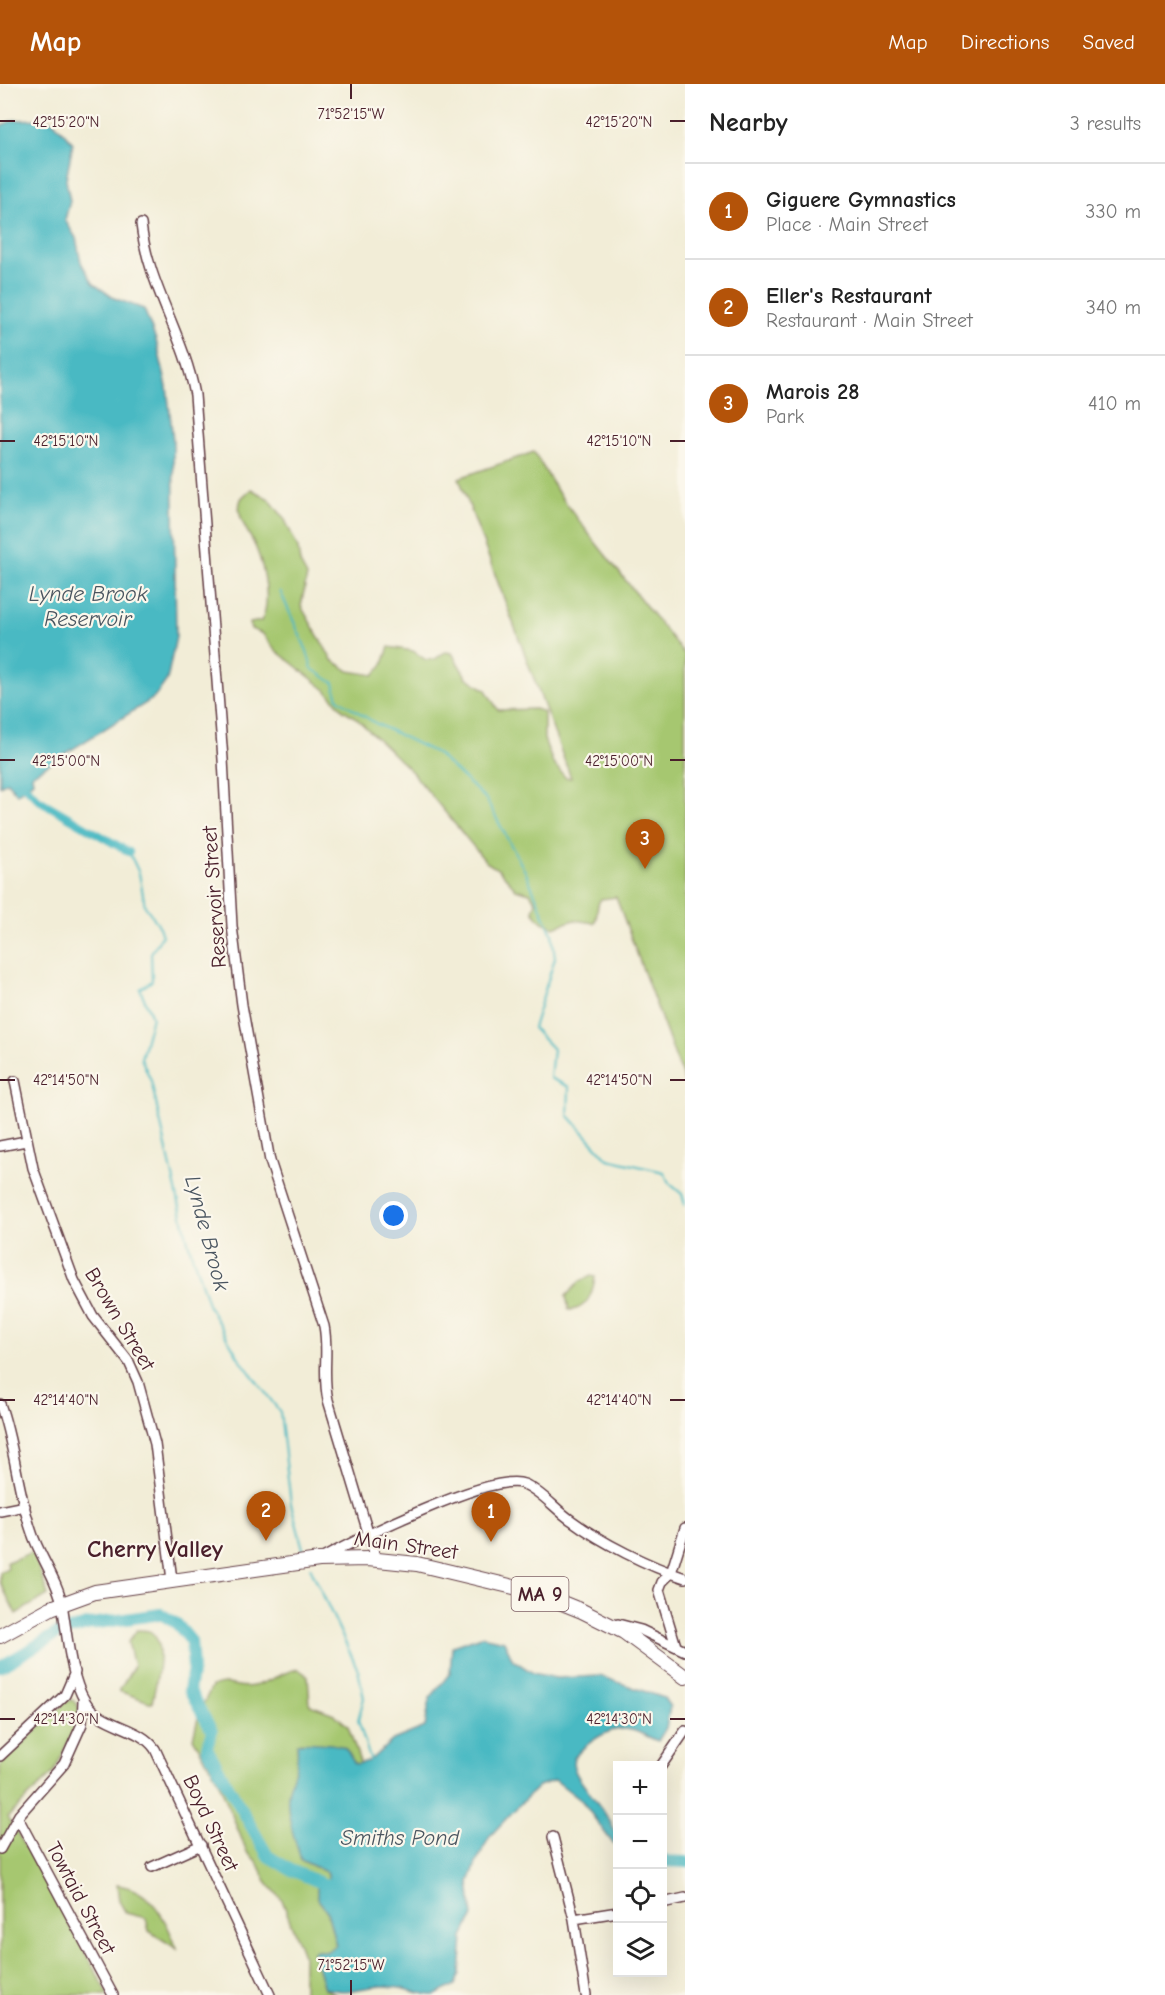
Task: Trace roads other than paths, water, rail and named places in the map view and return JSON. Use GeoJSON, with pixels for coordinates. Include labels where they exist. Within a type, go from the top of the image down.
{"type":"FeatureCollection","features":[{"type":"Feature","properties":{"kind":"highway","name":"Main Street"},"geometry":{"type":"LineString","coordinates":[[0,1636],[62,1603],[94,1592],[310,1561],[376,1559],[417,1564],[523,1588],[607,1623],[639,1642],[685,1677]]}},
{"type":"Feature","properties":{"kind":"street","name":"Reservoir Street"},"geometry":{"type":"LineString","coordinates":[[141,224],[151,274],[186,356],[195,395],[224,767],[233,933],[251,1062],[274,1179],[324,1326],[325,1388],[376,1559]]}},
{"type":"Feature","properties":{"kind":"street","name":"Brown Street"},"geometry":{"type":"LineString","coordinates":[[15,1082],[26,1142],[38,1185],[77,1289],[93,1316],[127,1359],[136,1375],[155,1444],[172,1580]]}},
{"type":"Feature","properties":{"kind":"street"},"geometry":{"type":"LineString","coordinates":[[0,1146],[26,1142]]}},
{"type":"Feature","properties":{"kind":"street"},"geometry":{"type":"LineString","coordinates":[[0,1404],[12,1442],[32,1533],[62,1603],[66,1630],[83,1698],[82,1724],[64,1764],[18,1818],[0,1849]]}},
{"type":"Feature","properties":{"kind":"street"},"geometry":{"type":"LineString","coordinates":[[310,1561],[368,1533],[492,1485],[515,1482],[531,1488],[580,1527],[685,1578]]}},
{"type":"Feature","properties":{"kind":"street"},"geometry":{"type":"LineString","coordinates":[[0,1511],[25,1506]]}},
{"type":"Feature","properties":{"kind":"street"},"geometry":{"type":"LineString","coordinates":[[680,1648],[659,1594],[662,1582],[671,1573],[685,1528]]}},
{"type":"Feature","properties":{"kind":"street"},"geometry":{"type":"LineString","coordinates":[[607,1623],[641,1630],[680,1648]]}},
{"type":"Feature","properties":{"kind":"street"},"geometry":{"type":"LineString","coordinates":[[0,1756],[65,1695],[75,1670]]}},
{"type":"Feature","properties":{"kind":"street","name":"Boyd Street"},"geometry":{"type":"LineString","coordinates":[[83,1698],[98,1715],[141,1736],[153,1746],[270,1995]]}},
{"type":"Feature","properties":{"kind":"street"},"geometry":{"type":"LineString","coordinates":[[664,1761],[685,1731]]}},
{"type":"Feature","properties":{"kind":"street","name":"Towtaid Street"},"geometry":{"type":"LineString","coordinates":[[18,1818],[113,1995]]}},
{"type":"Feature","properties":{"kind":"street"},"geometry":{"type":"LineString","coordinates":[[553,1837],[574,1919],[586,1995]]}},
{"type":"Feature","properties":{"kind":"street"},"geometry":{"type":"LineString","coordinates":[[152,1868],[201,1845]]}},
{"type":"Feature","properties":{"kind":"street"},"geometry":{"type":"LineString","coordinates":[[667,1902],[685,1898]]}},
{"type":"Feature","properties":{"kind":"street"},"geometry":{"type":"LineString","coordinates":[[574,1919],[613,1913]]}},
{"type":"Feature","properties":{"kind":"water","name":"Lynde Brook Reservoir"},"geometry":{"type":"Polygon","coordinates":[[[42,119],[54,122],[73,143],[66,180],[70,201],[65,220],[76,238],[81,262],[93,283],[114,298],[144,309],[156,340],[167,387],[173,440],[176,637],[167,680],[154,698],[36,772],[32,775],[33,781],[17,794],[7,782],[0,786],[0,126],[13,120],[42,119]]]}},
{"type":"Feature","properties":{"kind":"water","name":"Smiths Pond"},"geometry":{"type":"Polygon","coordinates":[[[481,1636],[504,1641],[513,1660],[533,1673],[556,1678],[600,1676],[664,1698],[670,1707],[666,1728],[658,1741],[631,1730],[615,1730],[599,1736],[574,1758],[577,1776],[610,1821],[613,1828],[613,1844],[582,1801],[555,1780],[539,1786],[490,1836],[469,1882],[473,1916],[463,1937],[460,1974],[455,1985],[434,1995],[389,1986],[349,1991],[324,1988],[313,1952],[316,1950],[326,1952],[336,1945],[327,1911],[317,1898],[317,1888],[328,1881],[328,1873],[301,1860],[289,1816],[288,1798],[297,1762],[297,1743],[342,1746],[356,1764],[369,1761],[393,1740],[425,1727],[430,1698],[450,1673],[452,1646],[481,1636]]]}},
{"type":"Feature","properties":{"kind":"waterway"},"geometry":{"type":"LineString","coordinates":[[280,591],[307,651],[312,669],[334,683],[338,699],[375,723],[436,753],[486,799],[526,873],[552,934],[555,958],[533,1028],[553,1049],[550,1078],[569,1087],[568,1115],[608,1159],[664,1172],[669,1183],[682,1194],[685,1205]]}},
{"type":"Feature","properties":{"kind":"waterway","name":"Lynde Brook"},"geometry":{"type":"LineString","coordinates":[[26,787],[39,800],[129,852]]}},
{"type":"Feature","properties":{"kind":"waterway","name":"Lynde Brook"},"geometry":{"type":"LineString","coordinates":[[129,852],[139,873],[145,906],[158,924],[162,936],[151,953],[152,981],[140,989],[152,1017],[141,1058],[151,1081],[188,1242],[209,1307],[239,1358],[280,1412],[291,1504],[305,1556]]}},
{"type":"Feature","properties":{"kind":"waterway","name":"Lynde Brook"},"geometry":{"type":"LineString","coordinates":[[310,1567],[358,1670],[364,1698],[358,1720],[371,1762]]}},
{"type":"Feature","properties":{"kind":"waterway"},"geometry":{"type":"LineString","coordinates":[[0,1667],[58,1633],[91,1624],[161,1614],[177,1624],[191,1641],[193,1668],[189,1690],[212,1731],[207,1748],[268,1856],[291,1870],[324,1884],[340,1885]]}},
{"type":"Feature","properties":{"kind":"waterway"},"geometry":{"type":"LineString","coordinates":[[667,1861],[685,1862]]}},
{"type":"Feature","properties":{"kind":"place","name":"Marois 28"},"geometry":{"type":"Point","coordinates":[645,869]}},
{"type":"Feature","properties":{"kind":"place","name":"Eller's Restaurant"},"geometry":{"type":"Point","coordinates":[266,1541]}},
{"type":"Feature","properties":{"kind":"place","name":"Giguere Gymnastics"},"geometry":{"type":"Point","coordinates":[491,1542]}},
{"type":"Feature","properties":{"kind":"district","name":"Cherry Valley"},"geometry":{"type":"Point","coordinates":[155,1549]}}]}
